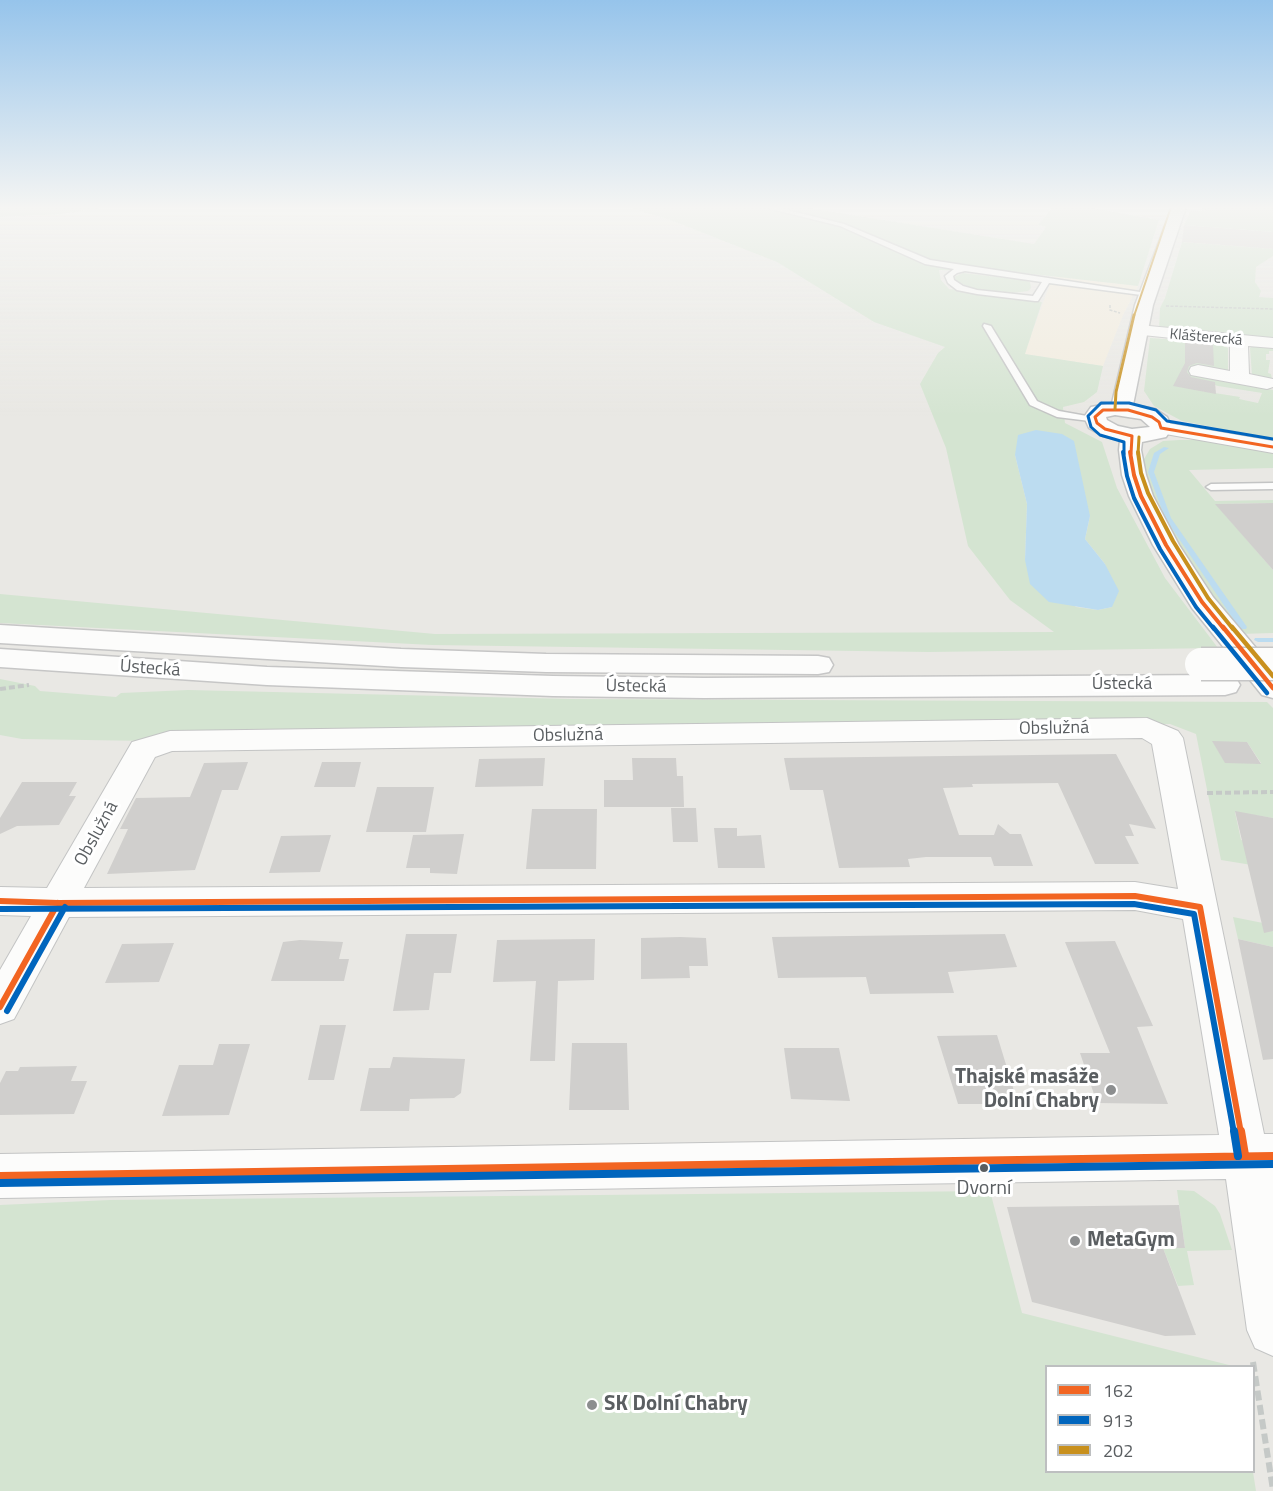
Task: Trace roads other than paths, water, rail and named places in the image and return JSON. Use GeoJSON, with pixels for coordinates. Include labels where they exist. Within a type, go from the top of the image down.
{"type":"FeatureCollection","features":[{"type":"Feature","properties":{"kind":"main road"},"geometry":{"type":"LineString","coordinates":[[1122,409],[1123,394],[1146,299],[1154,277]]}},
{"type":"Feature","properties":{"kind":"main road"},"geometry":{"type":"LineString","coordinates":[[1122,409],[1152,417],[1159,422],[1161,428],[1150,435],[1132,436],[1105,429],[1095,420],[1096,414],[1103,410],[1122,409]]}},
{"type":"Feature","properties":{"kind":"main road"},"geometry":{"type":"LineString","coordinates":[[1132,436],[1130,450],[1134,475],[1141,496],[1166,545],[1202,602],[1273,686]]}},
{"type":"Feature","properties":{"kind":"main road","name":"Ústecká"},"geometry":{"type":"LineString","coordinates":[[0,634],[171,646],[546,663],[1273,664]]}},
{"type":"Feature","properties":{"kind":"main road","name":"Ústecká"},"geometry":{"type":"LineString","coordinates":[[0,658],[279,677],[530,686],[716,688],[1273,686]]}},
{"type":"Feature","properties":{"kind":"street","name":"Klášterecká"},"geometry":{"type":"LineString","coordinates":[[1139,330],[1273,343]]}},
{"type":"Feature","properties":{"kind":"street"},"geometry":{"type":"LineString","coordinates":[[1239,341],[1239,378]]}},
{"type":"Feature","properties":{"kind":"street"},"geometry":{"type":"LineString","coordinates":[[1198,371],[1267,383]]}},
{"type":"Feature","properties":{"kind":"street"},"geometry":{"type":"LineString","coordinates":[[1161,428],[1273,447]]}},
{"type":"Feature","properties":{"kind":"street","name":"Obslužná"},"geometry":{"type":"LineString","coordinates":[[0,1007],[143,750],[170,741],[1147,728],[1167,738],[1200,907]]}},
{"type":"Feature","properties":{"kind":"street"},"geometry":{"type":"LineString","coordinates":[[0,901],[58,903],[1135,896],[1200,907],[1259,1156],[1263,1343]]}},
{"type":"Feature","properties":{"kind":"street"},"geometry":{"type":"LineString","coordinates":[[0,1176],[1259,1156]]}},
{"type":"Feature","properties":{"kind":"lane"},"geometry":{"type":"LineString","coordinates":[[949,277],[951,282],[960,288],[1035,299],[1047,280]]}},
{"type":"Feature","properties":{"kind":"lane"},"geometry":{"type":"LineString","coordinates":[[1022,277],[1146,299]]}},
{"type":"Feature","properties":{"kind":"lane"},"geometry":{"type":"LineString","coordinates":[[987,326],[1033,403],[1058,414],[1095,420]]}},
{"type":"Feature","properties":{"kind":"lane"},"geometry":{"type":"LineString","coordinates":[[1211,487],[1273,486]]}},
{"type":"Feature","properties":{"kind":"water"},"geometry":{"type":"Polygon","coordinates":[[[1036,430],[1062,434],[1074,441],[1090,516],[1085,539],[1105,564],[1119,591],[1112,607],[1098,610],[1049,602],[1030,584],[1025,560],[1027,504],[1015,455],[1018,435],[1036,430]]]}},
{"type":"Feature","properties":{"kind":"waterway"},"geometry":{"type":"LineString","coordinates":[[1166,448],[1157,453],[1151,472],[1168,518],[1243,627]]}},
{"type":"Feature","properties":{"kind":"waterway"},"geometry":{"type":"LineString","coordinates":[[1258,640],[1273,640]]}},
{"type":"Feature","properties":{"kind":"place","name":"Thajské masáže Dolní Chabry"},"geometry":{"type":"Point","coordinates":[1111,1090]}},
{"type":"Feature","properties":{"kind":"place","name":"Dvorní"},"geometry":{"type":"Point","coordinates":[984,1168]}},
{"type":"Feature","properties":{"kind":"place","name":"MetaGym"},"geometry":{"type":"Point","coordinates":[1075,1241]}},
{"type":"Feature","properties":{"kind":"place","name":"SK Dolní Chabry"},"geometry":{"type":"Point","coordinates":[592,1405]}}]}
